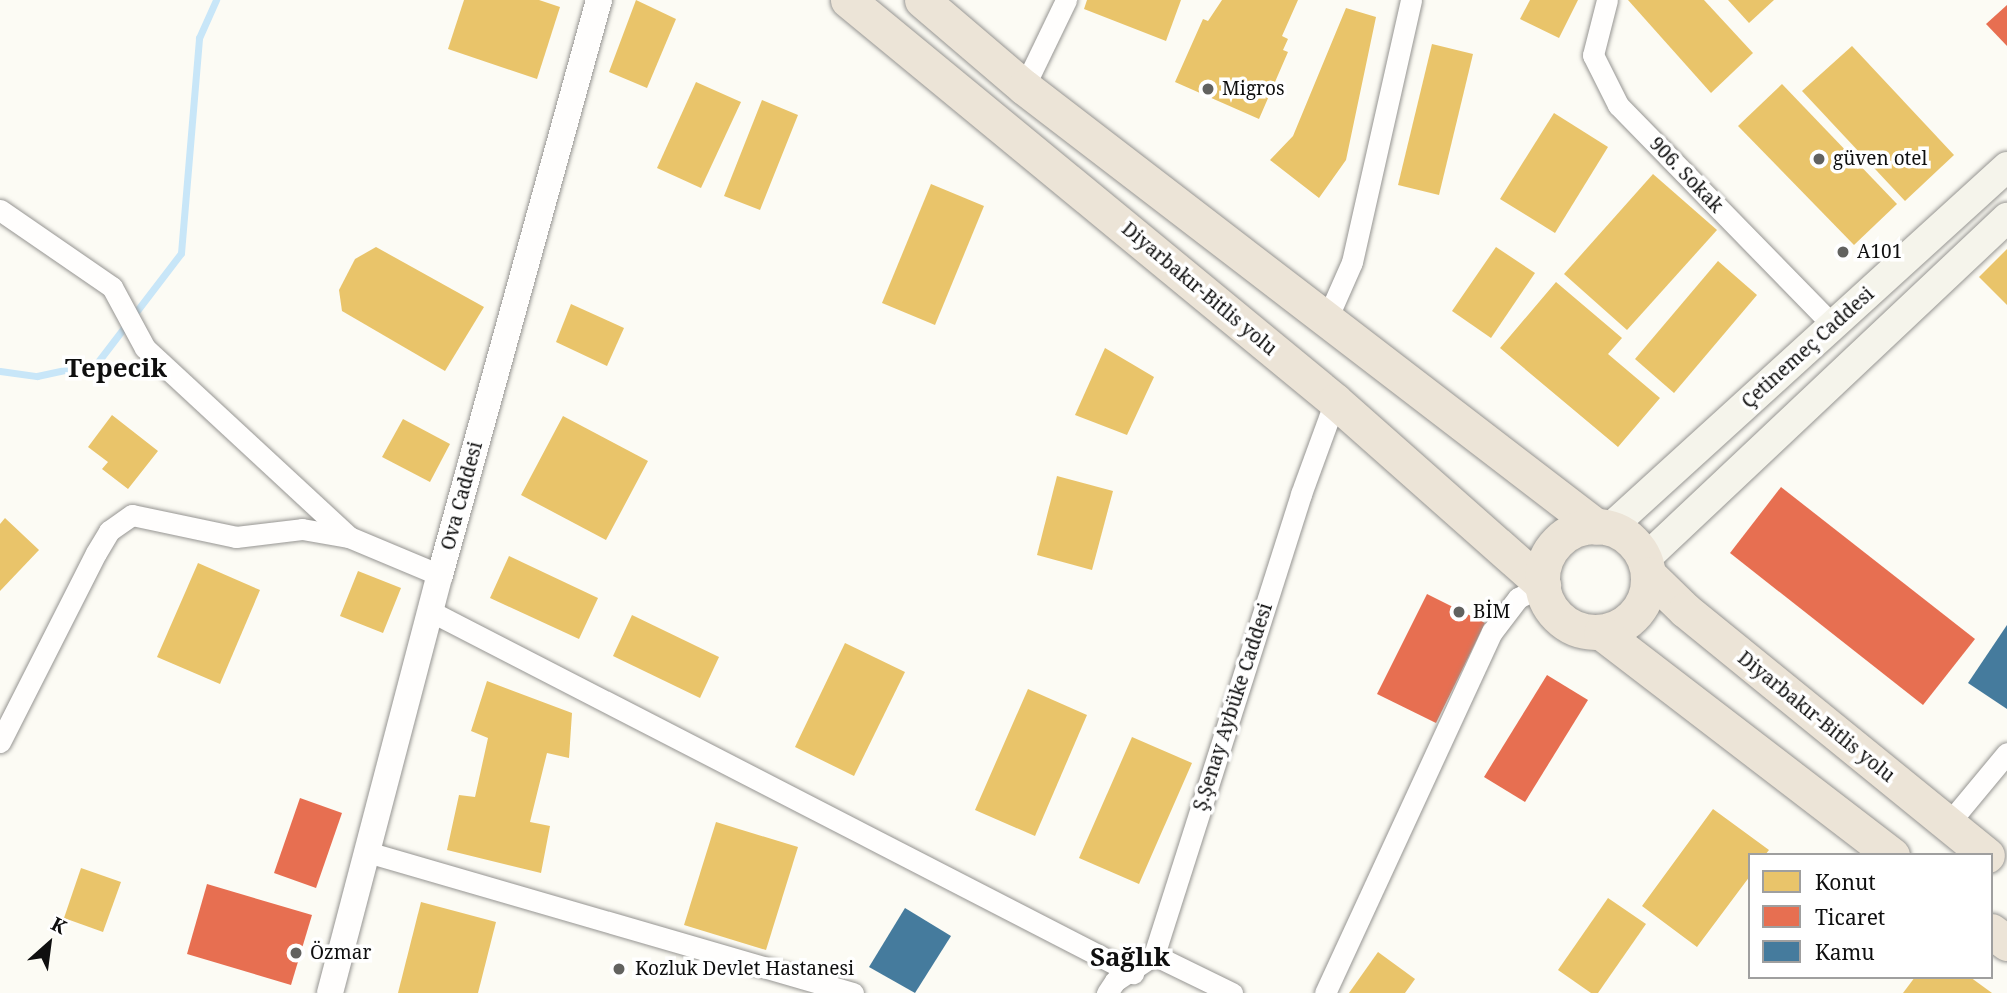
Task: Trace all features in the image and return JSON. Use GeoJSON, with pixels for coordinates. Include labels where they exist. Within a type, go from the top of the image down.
{"type":"FeatureCollection","features":[{"type":"Feature","properties":{"kind":"highway","name":"Diyarbakır-Bitlis yolu"},"geometry":{"type":"LineString","coordinates":[[848,0],[1335,401],[1543,585]]}},
{"type":"Feature","properties":{"kind":"highway"},"geometry":{"type":"LineString","coordinates":[[922,0],[1024,87],[1326,321],[1603,528],[1632,541],[1646,567],[1643,603],[1634,617],[1601,632]]}},
{"type":"Feature","properties":{"kind":"highway"},"geometry":{"type":"LineString","coordinates":[[1603,528],[1569,533],[1556,544],[1546,559],[1543,585],[1553,612],[1566,624],[1601,632],[1889,853]]}},
{"type":"Feature","properties":{"kind":"highway","name":"Diyarbakır-Bitlis yolu"},"geometry":{"type":"LineString","coordinates":[[1646,567],[1685,611],[1985,853]]}},
{"type":"Feature","properties":{"kind":"highway","name":"Diyarbakır-Bitlis yolu"},"geometry":{"type":"LineString","coordinates":[[1993,859],[2007,870]]}},
{"type":"Feature","properties":{"kind":"main road","name":"Çetinemeç Caddesi"},"geometry":{"type":"LineString","coordinates":[[1603,528],[1834,326],[2007,167]]}},
{"type":"Feature","properties":{"kind":"main road","name":"Çetinemeç Caddesi"},"geometry":{"type":"LineString","coordinates":[[1646,567],[2007,218]]}},
{"type":"Feature","properties":{"kind":"street","name":"Ova Caddesi"},"geometry":{"type":"LineString","coordinates":[[330,993],[430,611],[599,0]]}},
{"type":"Feature","properties":{"kind":"street"},"geometry":{"type":"LineString","coordinates":[[1024,87],[1066,0]]}},
{"type":"Feature","properties":{"kind":"street"},"geometry":{"type":"LineString","coordinates":[[1326,321],[1352,262],[1411,0]]}},
{"type":"Feature","properties":{"kind":"street","name":"906. Sokak"},"geometry":{"type":"LineString","coordinates":[[1607,0],[1593,55],[1618,105],[1834,326]]}},
{"type":"Feature","properties":{"kind":"street"},"geometry":{"type":"LineString","coordinates":[[0,210],[112,286],[145,348],[348,537]]}},
{"type":"Feature","properties":{"kind":"street","name":"Ş.Şenay Aybüke Caddesi"},"geometry":{"type":"LineString","coordinates":[[1154,955],[1301,494],[1335,401]]}},
{"type":"Feature","properties":{"kind":"street"},"geometry":{"type":"LineString","coordinates":[[0,742],[96,553],[109,531],[132,515],[236,537],[302,529],[348,537],[440,575]]}},
{"type":"Feature","properties":{"kind":"street"},"geometry":{"type":"LineString","coordinates":[[1325,993],[1492,632],[1518,598],[1543,585]]}},
{"type":"Feature","properties":{"kind":"street"},"geometry":{"type":"LineString","coordinates":[[430,611],[1133,973]]}},
{"type":"Feature","properties":{"kind":"street"},"geometry":{"type":"LineString","coordinates":[[1948,824],[2007,753]]}},
{"type":"Feature","properties":{"kind":"street"},"geometry":{"type":"LineString","coordinates":[[368,852],[853,993]]}},
{"type":"Feature","properties":{"kind":"street"},"geometry":{"type":"LineString","coordinates":[[1107,993],[1115,981],[1133,973],[1154,955],[1232,993]]}},
{"type":"Feature","properties":{"kind":"building: Konut"},"geometry":{"type":"Polygon","coordinates":[[[464,0],[539,0],[560,7],[537,79],[448,49],[464,0]]]}},
{"type":"Feature","properties":{"kind":"building: Konut"},"geometry":{"type":"Polygon","coordinates":[[[636,0],[676,19],[647,88],[609,72],[636,0]]]}},
{"type":"Feature","properties":{"kind":"building: Konut"},"geometry":{"type":"Polygon","coordinates":[[[1087,0],[1181,0],[1166,41],[1084,9],[1087,0]]]}},
{"type":"Feature","properties":{"kind":"building: Konut"},"geometry":{"type":"Polygon","coordinates":[[[1222,0],[1298,0],[1282,36],[1288,39],[1283,50],[1288,52],[1259,119],[1175,82],[1203,19],[1208,21],[1222,0]]]}},
{"type":"Feature","properties":{"kind":"building: Konut"},"geometry":{"type":"Polygon","coordinates":[[[1530,0],[1578,0],[1559,38],[1520,19],[1530,0]]]}},
{"type":"Feature","properties":{"kind":"building: Konut"},"geometry":{"type":"Polygon","coordinates":[[[1628,0],[1704,0],[1753,53],[1711,93],[1628,0]]]}},
{"type":"Feature","properties":{"kind":"building: Konut"},"geometry":{"type":"Polygon","coordinates":[[[1728,0],[1774,0],[1749,23],[1728,0]]]}},
{"type":"Feature","properties":{"kind":"building: Konut"},"geometry":{"type":"Polygon","coordinates":[[[1346,8],[1376,17],[1346,160],[1319,198],[1270,160],[1293,136],[1346,8]]]}},
{"type":"Feature","properties":{"kind":"building: Konut"},"geometry":{"type":"Polygon","coordinates":[[[1432,44],[1473,54],[1439,195],[1398,185],[1432,44]]]}},
{"type":"Feature","properties":{"kind":"building: Konut"},"geometry":{"type":"Polygon","coordinates":[[[1852,46],[1954,155],[1905,201],[1802,91],[1852,46]]]}},
{"type":"Feature","properties":{"kind":"building: Konut"},"geometry":{"type":"Polygon","coordinates":[[[696,82],[741,102],[701,188],[657,168],[696,82]]]}},
{"type":"Feature","properties":{"kind":"building: Konut"},"geometry":{"type":"Polygon","coordinates":[[[1782,84],[1897,204],[1854,245],[1738,126],[1782,84]]]}},
{"type":"Feature","properties":{"kind":"building: Konut"},"geometry":{"type":"Polygon","coordinates":[[[762,100],[798,115],[760,210],[724,196],[762,100]]]}},
{"type":"Feature","properties":{"kind":"building: Konut"},"geometry":{"type":"Polygon","coordinates":[[[1554,113],[1608,147],[1555,233],[1500,199],[1554,113]]]}},
{"type":"Feature","properties":{"kind":"building: Konut"},"geometry":{"type":"Polygon","coordinates":[[[1653,174],[1717,230],[1627,330],[1564,274],[1653,174]]]}},
{"type":"Feature","properties":{"kind":"building: Konut"},"geometry":{"type":"Polygon","coordinates":[[[931,184],[984,206],[935,325],[882,303],[931,184]]]}},
{"type":"Feature","properties":{"kind":"building: Konut"},"geometry":{"type":"Polygon","coordinates":[[[376,247],[484,307],[445,371],[342,311],[339,290],[355,259],[376,247]]]}},
{"type":"Feature","properties":{"kind":"building: Konut"},"geometry":{"type":"Polygon","coordinates":[[[1496,247],[1535,273],[1491,338],[1452,311],[1496,247]]]}},
{"type":"Feature","properties":{"kind":"building: Konut"},"geometry":{"type":"Polygon","coordinates":[[[2007,249],[2007,305],[1979,277],[2007,249]]]}},
{"type":"Feature","properties":{"kind":"building: Konut"},"geometry":{"type":"Polygon","coordinates":[[[1718,261],[1757,295],[1674,393],[1635,359],[1718,261]]]}},
{"type":"Feature","properties":{"kind":"building: Konut"},"geometry":{"type":"Polygon","coordinates":[[[1556,282],[1622,338],[1608,354],[1660,398],[1618,447],[1500,348],[1556,282]]]}},
{"type":"Feature","properties":{"kind":"building: Konut"},"geometry":{"type":"Polygon","coordinates":[[[571,304],[624,328],[607,366],[556,342],[571,304]]]}},
{"type":"Feature","properties":{"kind":"building: Konut"},"geometry":{"type":"Polygon","coordinates":[[[1105,348],[1154,377],[1127,435],[1075,415],[1105,348]]]}},
{"type":"Feature","properties":{"kind":"building: Konut"},"geometry":{"type":"Polygon","coordinates":[[[112,415],[158,451],[128,489],[102,469],[108,462],[88,447],[112,415]]]}},
{"type":"Feature","properties":{"kind":"building: Konut"},"geometry":{"type":"Polygon","coordinates":[[[563,416],[648,461],[606,540],[521,495],[563,416]]]}},
{"type":"Feature","properties":{"kind":"building: Konut"},"geometry":{"type":"Polygon","coordinates":[[[403,419],[450,444],[430,482],[382,457],[403,419]]]}},
{"type":"Feature","properties":{"kind":"building: Konut"},"geometry":{"type":"Polygon","coordinates":[[[1057,476],[1113,491],[1092,570],[1037,555],[1057,476]]]}},
{"type":"Feature","properties":{"kind":"building: Konut"},"geometry":{"type":"Polygon","coordinates":[[[5,518],[39,550],[0,591],[0,524],[5,518]]]}},
{"type":"Feature","properties":{"kind":"building: Konut"},"geometry":{"type":"Polygon","coordinates":[[[509,556],[598,598],[579,639],[490,598],[509,556]]]}},
{"type":"Feature","properties":{"kind":"building: Konut"},"geometry":{"type":"Polygon","coordinates":[[[198,563],[260,590],[220,684],[157,657],[198,563]]]}},
{"type":"Feature","properties":{"kind":"building: Konut"},"geometry":{"type":"Polygon","coordinates":[[[358,571],[401,588],[383,633],[340,616],[358,571]]]}},
{"type":"Feature","properties":{"kind":"building: Konut"},"geometry":{"type":"Polygon","coordinates":[[[632,615],[719,657],[700,698],[613,656],[632,615]]]}},
{"type":"Feature","properties":{"kind":"building: Konut"},"geometry":{"type":"Polygon","coordinates":[[[845,643],[905,672],[854,776],[795,747],[845,643]]]}},
{"type":"Feature","properties":{"kind":"building: Konut"},"geometry":{"type":"Polygon","coordinates":[[[487,681],[572,713],[569,758],[547,753],[530,822],[550,826],[541,873],[447,850],[459,795],[475,797],[488,738],[471,731],[487,681]]]}},
{"type":"Feature","properties":{"kind":"building: Konut"},"geometry":{"type":"Polygon","coordinates":[[[1028,689],[1087,715],[1035,836],[975,810],[1028,689]]]}},
{"type":"Feature","properties":{"kind":"building: Konut"},"geometry":{"type":"Polygon","coordinates":[[[1132,737],[1192,763],[1139,884],[1079,858],[1132,737]]]}},
{"type":"Feature","properties":{"kind":"building: Konut"},"geometry":{"type":"Polygon","coordinates":[[[1713,809],[1769,850],[1767,853],[1748,853],[1748,879],[1697,947],[1642,906],[1713,809]]]}},
{"type":"Feature","properties":{"kind":"building: Konut"},"geometry":{"type":"Polygon","coordinates":[[[716,822],[798,847],[766,950],[684,925],[716,822]]]}},
{"type":"Feature","properties":{"kind":"building: Konut"},"geometry":{"type":"Polygon","coordinates":[[[81,868],[121,882],[103,932],[64,918],[81,868]]]}},
{"type":"Feature","properties":{"kind":"building: Konut"},"geometry":{"type":"Polygon","coordinates":[[[1608,898],[1646,924],[1598,993],[1591,993],[1558,970],[1608,898]]]}},
{"type":"Feature","properties":{"kind":"building: Konut"},"geometry":{"type":"Polygon","coordinates":[[[421,902],[496,922],[478,993],[398,993],[421,902]]]}},
{"type":"Feature","properties":{"kind":"building: Konut"},"geometry":{"type":"Polygon","coordinates":[[[1378,952],[1415,979],[1405,993],[1349,993],[1378,952]]]}},
{"type":"Feature","properties":{"kind":"building: Konut"},"geometry":{"type":"Polygon","coordinates":[[[1914,979],[1973,979],[1992,993],[1903,993],[1914,979]]]}},
{"type":"Feature","properties":{"kind":"building: Ticaret"},"geometry":{"type":"Polygon","coordinates":[[[2007,5],[2007,46],[1986,24],[2007,5]]]}},
{"type":"Feature","properties":{"kind":"building: Ticaret"},"geometry":{"type":"Polygon","coordinates":[[[1781,487],[1975,639],[1923,705],[1730,553],[1781,487]]]}},
{"type":"Feature","properties":{"kind":"building: Ticaret"},"geometry":{"type":"Polygon","coordinates":[[[1427,594],[1485,623],[1436,723],[1377,694],[1427,594]]]}},
{"type":"Feature","properties":{"kind":"building: Ticaret"},"geometry":{"type":"Polygon","coordinates":[[[1547,675],[1588,700],[1525,802],[1484,777],[1547,675]]]}},
{"type":"Feature","properties":{"kind":"building: Ticaret"},"geometry":{"type":"Polygon","coordinates":[[[300,798],[342,813],[316,888],[274,873],[300,798]]]}},
{"type":"Feature","properties":{"kind":"building: Ticaret"},"geometry":{"type":"Polygon","coordinates":[[[207,884],[312,915],[291,985],[187,954],[207,884]]]}},
{"type":"Feature","properties":{"kind":"building: Kamu"},"geometry":{"type":"Polygon","coordinates":[[[2007,625],[2007,709],[1968,683],[2007,625]]]}},
{"type":"Feature","properties":{"kind":"building: Kamu"},"geometry":{"type":"Polygon","coordinates":[[[905,908],[951,936],[915,993],[869,967],[905,908]]]}},
{"type":"Feature","properties":{"kind":"waterway"},"geometry":{"type":"LineString","coordinates":[[0,371],[37,376],[97,363],[181,253],[199,38],[216,0]]}},
{"type":"Feature","properties":{"kind":"place","name":"Migros"},"geometry":{"type":"Point","coordinates":[1208,89]}},
{"type":"Feature","properties":{"kind":"place","name":"güven otel"},"geometry":{"type":"Point","coordinates":[1819,159]}},
{"type":"Feature","properties":{"kind":"place","name":"A101"},"geometry":{"type":"Point","coordinates":[1843,252]}},
{"type":"Feature","properties":{"kind":"place","name":"BİM"},"geometry":{"type":"Point","coordinates":[1459,612]}},
{"type":"Feature","properties":{"kind":"place","name":"Özmar"},"geometry":{"type":"Point","coordinates":[296,953]}},
{"type":"Feature","properties":{"kind":"place","name":"Kozluk Devlet Hastanesi"},"geometry":{"type":"Point","coordinates":[619,969]}},
{"type":"Feature","properties":{"kind":"district","name":"Tepecik"},"geometry":{"type":"Point","coordinates":[116,368]}},
{"type":"Feature","properties":{"kind":"district","name":"Sağlık"},"geometry":{"type":"Point","coordinates":[1130,957]}}]}
